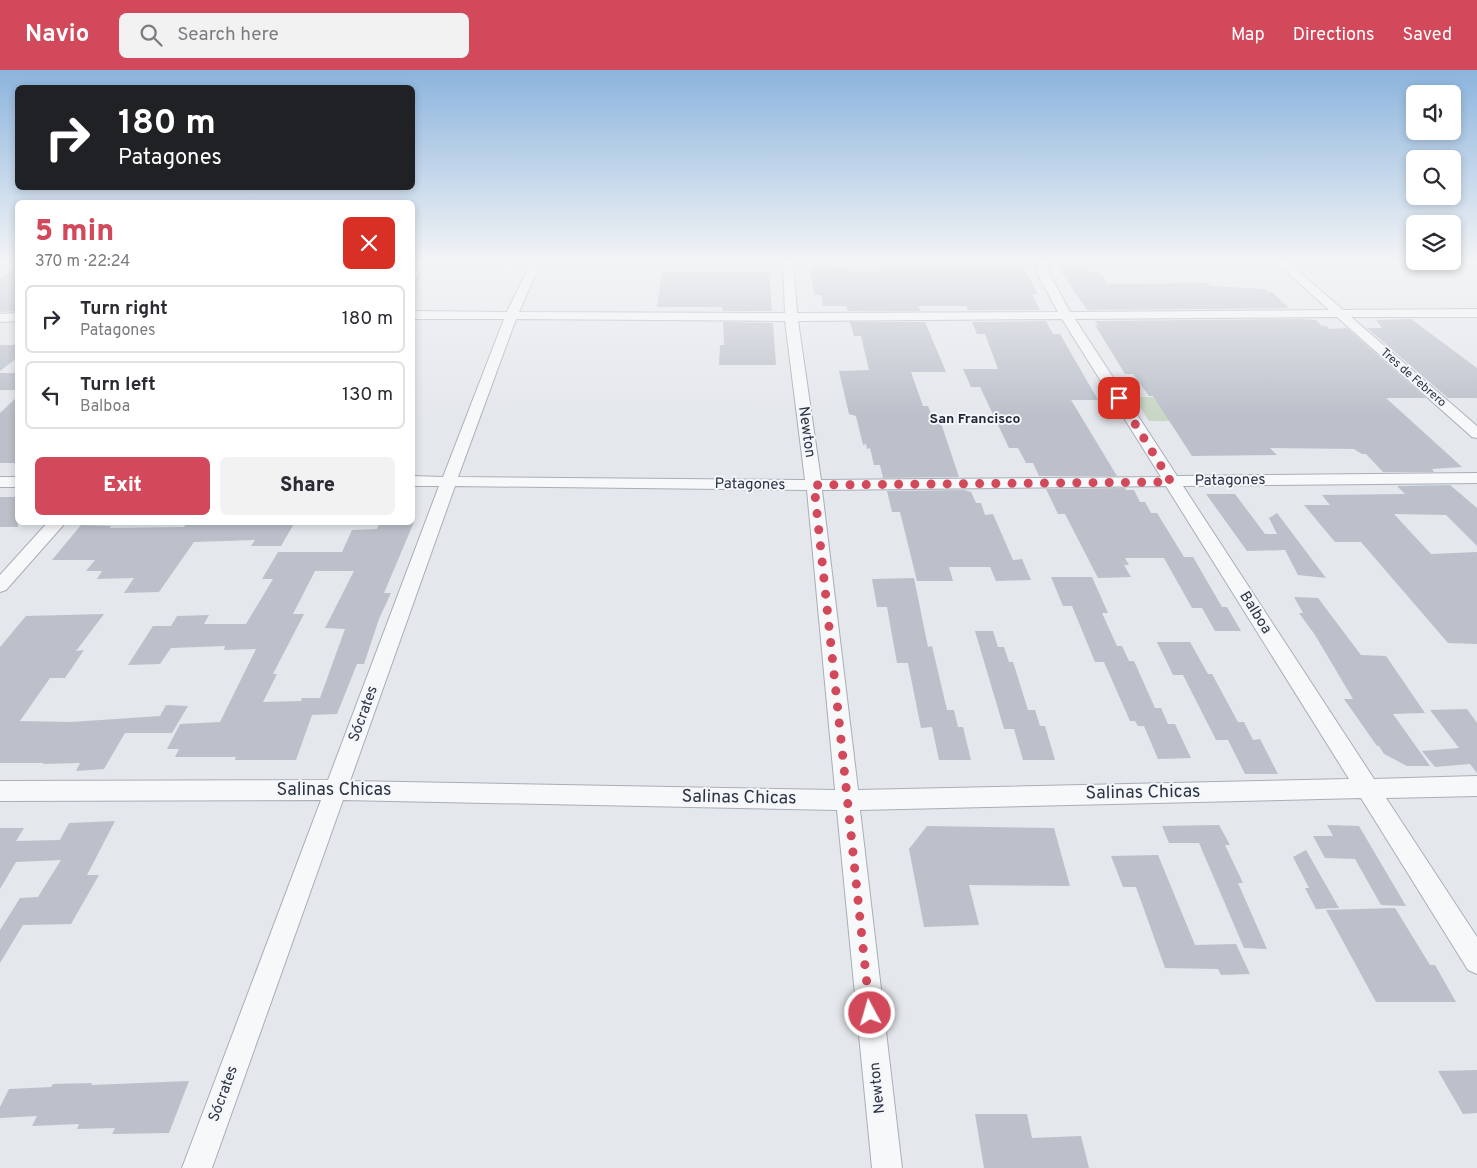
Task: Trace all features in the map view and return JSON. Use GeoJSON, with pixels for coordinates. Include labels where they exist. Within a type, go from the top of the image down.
{"type":"FeatureCollection","features":[{"type":"Feature","properties":{"kind":"street","name":"Newton"},"geometry":{"type":"LineString","coordinates":[[791,313],[814,485],[887,1168]]}},
{"type":"Feature","properties":{"kind":"street"},"geometry":{"type":"LineString","coordinates":[[415,315],[791,317],[1444,313]]}},
{"type":"Feature","properties":{"kind":"street","name":"Tres de Febrero"},"geometry":{"type":"LineString","coordinates":[[1340,314],[1477,434]]}},
{"type":"Feature","properties":{"kind":"street","name":"Sócrates"},"geometry":{"type":"LineString","coordinates":[[197,1168],[449,481],[512,315]]}},
{"type":"Feature","properties":{"kind":"street","name":"Balboa"},"geometry":{"type":"LineString","coordinates":[[1066,315],[1477,961]]}},
{"type":"Feature","properties":{"kind":"street"},"geometry":{"type":"LineString","coordinates":[[0,318],[15,318]]}},
{"type":"Feature","properties":{"kind":"street","name":"Patagones"},"geometry":{"type":"LineString","coordinates":[[415,482],[814,485],[1477,478]]}},
{"type":"Feature","properties":{"kind":"street"},"geometry":{"type":"LineString","coordinates":[[0,482],[15,482]]}},
{"type":"Feature","properties":{"kind":"street"},"geometry":{"type":"LineString","coordinates":[[0,586],[55,525]]}},
{"type":"Feature","properties":{"kind":"street","name":"Salinas Chicas"},"geometry":{"type":"LineString","coordinates":[[0,792],[337,790],[848,800],[1477,786]]}},
{"type":"Feature","properties":{"kind":"green space"},"geometry":{"type":"Polygon","coordinates":[[[1134,397],[1226,397],[1245,421],[1149,421],[1134,397]]]}},
{"type":"Feature","properties":{"kind":"building"},"geometry":{"type":"Polygon","coordinates":[[[1411,319],[1477,368],[1477,398],[1448,398],[1367,328],[1382,328],[1376,320],[1411,319]]]}},
{"type":"Feature","properties":{"kind":"building"},"geometry":{"type":"Polygon","coordinates":[[[1316,320],[1322,326],[1327,326],[1329,329],[1347,328],[1426,398],[1386,398],[1462,467],[1432,469],[1434,472],[1383,472],[1366,454],[1362,454],[1354,449],[1270,448],[1277,455],[1192,456],[1153,396],[1149,396],[1133,374],[1125,374],[1095,325],[1098,326],[1095,321],[1316,320]]]}},
{"type":"Feature","properties":{"kind":"building"},"geometry":{"type":"Polygon","coordinates":[[[1046,321],[1053,334],[1060,334],[1098,400],[1071,400],[1117,476],[1039,476],[1033,463],[1026,463],[1018,448],[1009,448],[980,387],[971,387],[963,369],[998,369],[985,334],[977,334],[972,322],[1046,321]]]}},
{"type":"Feature","properties":{"kind":"building"},"geometry":{"type":"Polygon","coordinates":[[[723,322],[773,323],[776,365],[719,365],[720,345],[724,345],[723,322]]]}},
{"type":"Feature","properties":{"kind":"building"},"geometry":{"type":"Polygon","coordinates":[[[850,322],[925,322],[946,372],[911,372],[923,406],[928,406],[931,414],[938,414],[959,477],[883,478],[880,465],[874,465],[870,448],[867,449],[866,444],[863,445],[856,416],[849,414],[839,371],[869,370],[861,336],[854,336],[850,322]]]}},
{"type":"Feature","properties":{"kind":"building"},"geometry":{"type":"Polygon","coordinates":[[[0,345],[15,345],[15,359],[0,371],[0,345]]]}},
{"type":"Feature","properties":{"kind":"building"},"geometry":{"type":"Polygon","coordinates":[[[0,373],[15,373],[15,390],[0,390],[0,373]]]}},
{"type":"Feature","properties":{"kind":"building"},"geometry":{"type":"Polygon","coordinates":[[[15,399],[15,463],[0,463],[0,413],[15,399]]]}},
{"type":"Feature","properties":{"kind":"building"},"geometry":{"type":"Polygon","coordinates":[[[1450,485],[1477,508],[1477,546],[1446,515],[1394,514],[1431,554],[1477,552],[1477,644],[1448,643],[1361,542],[1335,542],[1304,505],[1330,505],[1322,495],[1405,494],[1397,486],[1450,485]]]}},
{"type":"Feature","properties":{"kind":"building"},"geometry":{"type":"Polygon","coordinates":[[[1125,488],[1126,490],[1134,490],[1140,502],[1145,502],[1151,513],[1157,513],[1184,557],[1193,557],[1222,607],[1227,607],[1241,631],[1215,631],[1202,608],[1192,608],[1164,558],[1125,558],[1129,565],[1124,565],[1131,577],[1098,578],[1065,514],[1058,514],[1046,489],[1125,488]]]}},
{"type":"Feature","properties":{"kind":"building"},"geometry":{"type":"Polygon","coordinates":[[[964,490],[971,492],[976,503],[981,503],[985,515],[993,514],[1013,560],[1022,559],[1031,580],[996,581],[990,567],[949,567],[953,581],[917,581],[900,512],[892,512],[887,491],[964,490]]]}},
{"type":"Feature","properties":{"kind":"building"},"geometry":{"type":"Polygon","coordinates":[[[1206,494],[1235,494],[1265,534],[1277,534],[1269,518],[1277,513],[1326,578],[1298,575],[1285,550],[1247,551],[1206,494]]]}},
{"type":"Feature","properties":{"kind":"building"},"geometry":{"type":"Polygon","coordinates":[[[0,497],[15,497],[15,525],[18,525],[18,527],[0,527],[0,497]]]}},
{"type":"Feature","properties":{"kind":"building"},"geometry":{"type":"Polygon","coordinates":[[[81,525],[111,526],[110,528],[184,527],[185,525],[293,525],[281,546],[251,546],[255,540],[194,542],[159,592],[124,593],[134,578],[97,579],[102,571],[86,571],[95,560],[52,560],[81,525]]]}},
{"type":"Feature","properties":{"kind":"building"},"geometry":{"type":"Polygon","coordinates":[[[379,525],[413,525],[384,593],[391,593],[379,619],[364,664],[357,664],[337,714],[312,715],[296,760],[235,760],[236,757],[175,757],[179,749],[167,749],[180,724],[220,722],[256,649],[224,650],[225,646],[171,648],[160,664],[128,665],[153,626],[171,626],[177,616],[209,615],[204,624],[246,624],[273,579],[262,579],[278,552],[342,552],[352,530],[377,529],[379,525]],[[315,571],[293,614],[304,614],[273,674],[277,674],[263,702],[301,701],[302,698],[320,698],[345,629],[325,628],[354,571],[315,571]]]}},
{"type":"Feature","properties":{"kind":"building"},"geometry":{"type":"Polygon","coordinates":[[[1051,577],[1092,577],[1108,613],[1102,613],[1117,646],[1122,646],[1129,661],[1134,661],[1155,708],[1161,708],[1168,724],[1175,724],[1191,758],[1158,759],[1144,726],[1138,726],[1135,721],[1130,721],[1104,662],[1095,662],[1072,606],[1063,606],[1051,577]]]}},
{"type":"Feature","properties":{"kind":"building"},"geometry":{"type":"Polygon","coordinates":[[[914,578],[928,647],[932,646],[947,710],[954,710],[958,727],[963,727],[971,760],[939,760],[932,727],[921,728],[908,663],[897,663],[887,607],[877,607],[872,579],[914,578]]]}},
{"type":"Feature","properties":{"kind":"building"},"geometry":{"type":"Polygon","coordinates":[[[1294,597],[1318,598],[1361,655],[1386,656],[1425,713],[1393,714],[1430,766],[1407,766],[1384,754],[1379,746],[1377,746],[1344,699],[1353,699],[1315,635],[1299,613],[1303,613],[1294,597]]]}},
{"type":"Feature","properties":{"kind":"building"},"geometry":{"type":"Polygon","coordinates":[[[104,614],[76,651],[84,650],[65,678],[50,678],[20,721],[71,722],[160,716],[166,705],[188,706],[172,733],[125,733],[104,769],[76,771],[80,763],[0,763],[0,647],[26,616],[104,614]]]}},
{"type":"Feature","properties":{"kind":"building"},"geometry":{"type":"Polygon","coordinates":[[[975,631],[993,631],[998,647],[1004,647],[1009,662],[1013,662],[1028,710],[1035,710],[1040,726],[1045,726],[1055,760],[1023,760],[1014,729],[1004,729],[975,631]]]}},
{"type":"Feature","properties":{"kind":"building"},"geometry":{"type":"Polygon","coordinates":[[[1157,642],[1190,642],[1208,674],[1212,674],[1238,722],[1244,722],[1253,740],[1260,739],[1278,774],[1245,774],[1228,740],[1216,740],[1183,675],[1173,675],[1157,642]]]}},
{"type":"Feature","properties":{"kind":"building"},"geometry":{"type":"Polygon","coordinates":[[[1467,709],[1477,723],[1477,773],[1470,764],[1435,767],[1422,751],[1459,748],[1430,710],[1467,709]]]}},
{"type":"Feature","properties":{"kind":"building"},"geometry":{"type":"Polygon","coordinates":[[[115,821],[87,875],[99,875],[71,924],[23,925],[0,963],[0,930],[20,898],[38,897],[61,860],[16,862],[0,889],[0,828],[24,828],[16,841],[60,840],[69,823],[115,821]]]}},
{"type":"Feature","properties":{"kind":"building"},"geometry":{"type":"Polygon","coordinates":[[[1219,825],[1230,845],[1225,845],[1243,883],[1238,883],[1267,949],[1244,948],[1199,843],[1169,843],[1162,826],[1219,825]]]}},
{"type":"Feature","properties":{"kind":"building"},"geometry":{"type":"Polygon","coordinates":[[[1327,825],[1359,826],[1406,906],[1381,905],[1355,859],[1325,858],[1313,836],[1333,836],[1327,825]]]}},
{"type":"Feature","properties":{"kind":"building"},"geometry":{"type":"Polygon","coordinates":[[[927,826],[1054,828],[1070,886],[969,885],[979,925],[924,927],[909,849],[927,826]]]}},
{"type":"Feature","properties":{"kind":"building"},"geometry":{"type":"Polygon","coordinates":[[[1306,850],[1339,908],[1316,909],[1305,888],[1309,888],[1293,857],[1306,850]]]}},
{"type":"Feature","properties":{"kind":"building"},"geometry":{"type":"Polygon","coordinates":[[[1158,855],[1195,945],[1236,944],[1250,974],[1221,975],[1218,969],[1165,968],[1136,887],[1123,887],[1111,856],[1158,855]]]}},
{"type":"Feature","properties":{"kind":"building"},"geometry":{"type":"Polygon","coordinates":[[[1395,908],[1430,965],[1435,965],[1456,1002],[1376,1002],[1326,910],[1395,908]]]}},
{"type":"Feature","properties":{"kind":"building"},"geometry":{"type":"Polygon","coordinates":[[[1477,1070],[1477,1113],[1463,1114],[1438,1071],[1477,1070]]]}},
{"type":"Feature","properties":{"kind":"building"},"geometry":{"type":"Polygon","coordinates":[[[189,1081],[169,1133],[112,1134],[115,1128],[77,1129],[79,1124],[32,1126],[37,1116],[0,1118],[0,1107],[9,1089],[51,1087],[53,1084],[92,1083],[91,1085],[189,1081]]]}},
{"type":"Feature","properties":{"kind":"building"},"geometry":{"type":"Polygon","coordinates":[[[975,1114],[1027,1114],[1032,1138],[1081,1136],[1089,1168],[984,1168],[975,1114]]]}},
{"type":"Feature","properties":{"kind":"district","name":"San Francisco"},"geometry":{"type":"Point","coordinates":[975,419]}},
{"type":"Feature","properties":{"kind":"route"},"geometry":{"type":"LineString","coordinates":[[870,1013],[814,485],[1171,482],[1119,398]]}}]}
